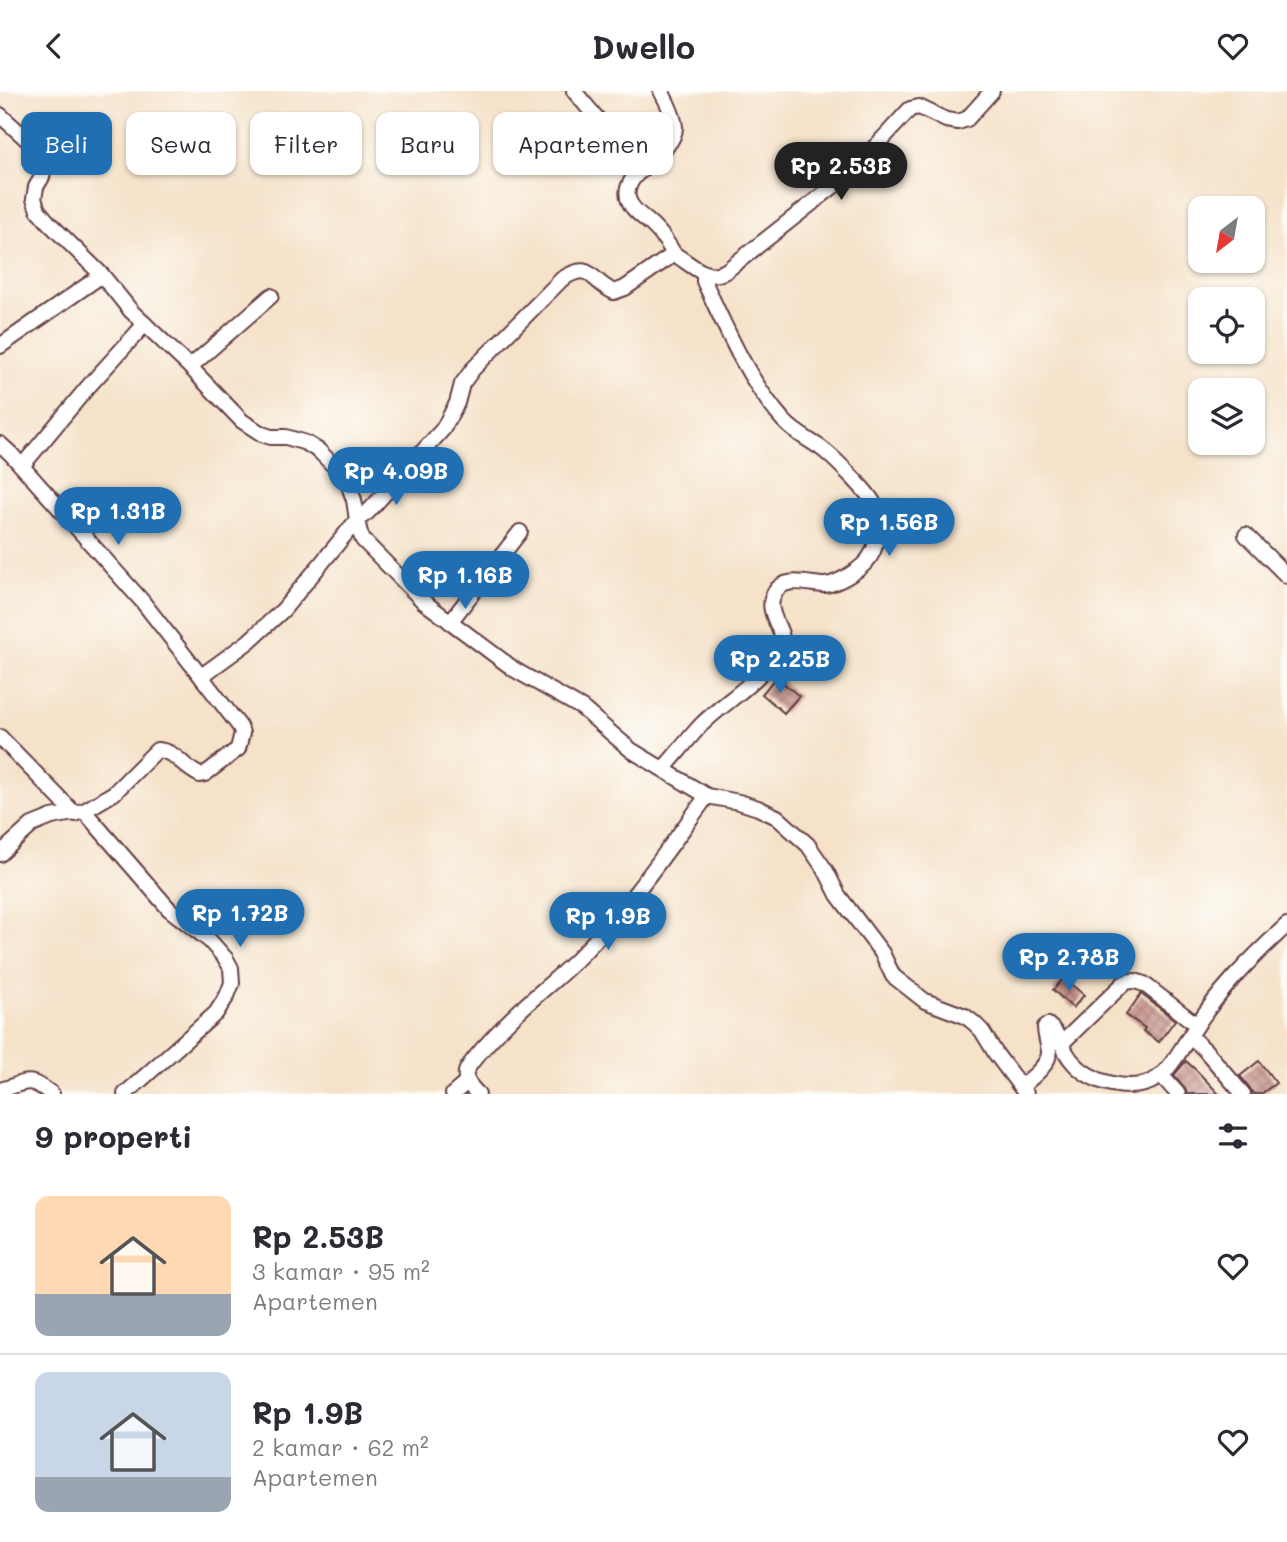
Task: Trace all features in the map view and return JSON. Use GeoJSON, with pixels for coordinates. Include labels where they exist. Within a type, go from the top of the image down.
{"type":"FeatureCollection","features":[{"type":"Feature","properties":{"kind":"street"},"geometry":{"type":"LineString","coordinates":[[574,91],[592,112]]}},
{"type":"Feature","properties":{"kind":"street"},"geometry":{"type":"LineString","coordinates":[[661,91],[669,112]]}},
{"type":"Feature","properties":{"kind":"street"},"geometry":{"type":"LineString","coordinates":[[637,175],[626,190],[629,203],[657,229],[674,254],[704,274],[718,275],[840,181],[910,109],[919,107],[946,120],[958,121],[967,119],[992,91]]}},
{"type":"Feature","properties":{"kind":"street"},"geometry":{"type":"LineString","coordinates":[[0,115],[43,154],[45,163],[34,199],[38,210],[102,275],[131,310],[242,421],[271,437],[286,437],[306,443],[319,451],[336,468],[348,483],[363,540],[424,602],[515,670],[582,708],[631,750],[707,796],[739,802],[777,817],[808,845],[838,895],[882,953],[893,976],[925,1001],[965,1016],[974,1023],[1023,1090],[1049,1059],[1046,1025],[1051,1027],[1071,1060],[1088,1075],[1103,1082],[1124,1085],[1142,1085],[1156,1079],[1227,986],[1287,925]]}},
{"type":"Feature","properties":{"kind":"street"},"geometry":{"type":"LineString","coordinates":[[203,680],[207,672],[248,642],[283,610],[357,520],[368,512],[443,429],[457,403],[462,384],[472,369],[562,279],[576,270],[584,271],[593,275],[603,287],[614,292],[625,288],[674,254]]}},
{"type":"Feature","properties":{"kind":"street"},"geometry":{"type":"LineString","coordinates":[[663,769],[703,724],[732,700],[773,659],[782,642],[771,601],[779,587],[788,583],[806,582],[824,585],[844,579],[866,562],[872,552],[877,529],[874,505],[867,493],[822,449],[784,421],[768,400],[737,351],[704,281],[704,274]]}},
{"type":"Feature","properties":{"kind":"street"},"geometry":{"type":"LineString","coordinates":[[0,346],[102,275]]}},
{"type":"Feature","properties":{"kind":"street"},"geometry":{"type":"LineString","coordinates":[[190,367],[271,296]]}},
{"type":"Feature","properties":{"kind":"street"},"geometry":{"type":"LineString","coordinates":[[22,466],[87,387],[145,324]]}},
{"type":"Feature","properties":{"kind":"street"},"geometry":{"type":"LineString","coordinates":[[0,444],[142,601],[240,727],[242,739],[238,749],[200,775],[170,753],[158,750],[114,793],[79,812],[52,817],[32,825],[0,854]]}},
{"type":"Feature","properties":{"kind":"street"},"geometry":{"type":"LineString","coordinates":[[450,622],[520,531]]}},
{"type":"Feature","properties":{"kind":"street"},"geometry":{"type":"LineString","coordinates":[[1246,535],[1287,576]]}},
{"type":"Feature","properties":{"kind":"street"},"geometry":{"type":"LineString","coordinates":[[0,737],[79,812],[169,909],[210,941],[231,968],[232,983],[216,1013],[125,1094]]}},
{"type":"Feature","properties":{"kind":"street"},"geometry":{"type":"LineString","coordinates":[[478,1094],[467,1082],[466,1072],[491,1039],[602,933],[641,886],[707,796]]}},
{"type":"Feature","properties":{"kind":"street"},"geometry":{"type":"LineString","coordinates":[[1062,1043],[1123,984],[1134,980],[1144,984],[1194,1031],[1205,1049],[1242,1094]]}},
{"type":"Feature","properties":{"kind":"street"},"geometry":{"type":"LineString","coordinates":[[1161,1075],[1178,1094]]}},
{"type":"Feature","properties":{"kind":"street"},"geometry":{"type":"LineString","coordinates":[[0,1090],[32,1081],[52,1094]]}},
{"type":"Feature","properties":{"kind":"street"},"geometry":{"type":"LineString","coordinates":[[453,1094],[467,1082]]}},
{"type":"Feature","properties":{"kind":"building"},"geometry":{"type":"Polygon","coordinates":[[[776,677],[799,696],[784,713],[762,694],[776,677]]]}},
{"type":"Feature","properties":{"kind":"building"},"geometry":{"type":"Polygon","coordinates":[[[1064,978],[1084,995],[1073,1008],[1053,990],[1064,978]]]}},
{"type":"Feature","properties":{"kind":"building"},"geometry":{"type":"Polygon","coordinates":[[[1141,994],[1175,1020],[1159,1042],[1126,1015],[1141,994]]]}},
{"type":"Feature","properties":{"kind":"building"},"geometry":{"type":"Polygon","coordinates":[[[1186,1061],[1219,1094],[1187,1094],[1174,1075],[1186,1061]]]}},
{"type":"Feature","properties":{"kind":"building"},"geometry":{"type":"Polygon","coordinates":[[[1259,1061],[1276,1083],[1261,1094],[1253,1094],[1240,1076],[1259,1061]]]}}]}
